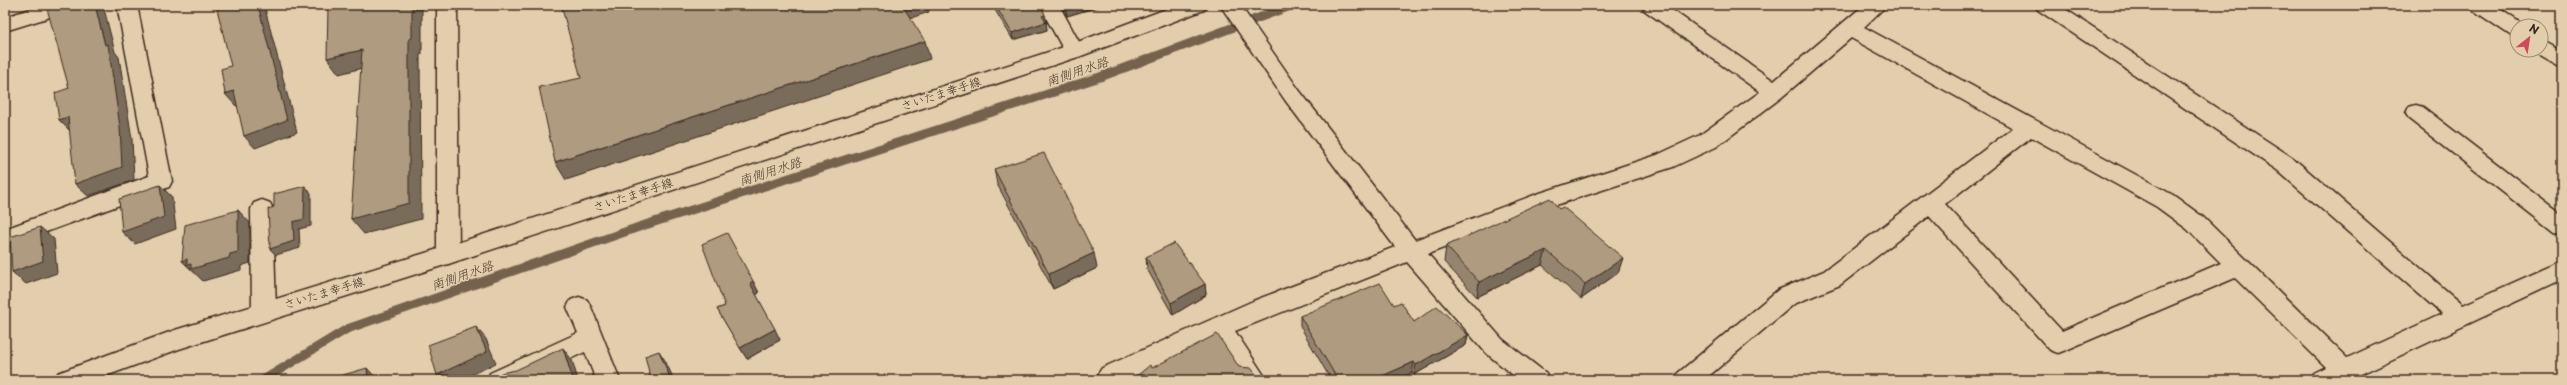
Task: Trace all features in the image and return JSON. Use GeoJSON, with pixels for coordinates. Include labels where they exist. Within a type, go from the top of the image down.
{"type":"FeatureCollection","features":[{"type":"Feature","properties":{"kind":"street"},"geometry":{"type":"LineString","coordinates":[[5,24],[66,5]]}},
{"type":"Feature","properties":{"kind":"street"},"geometry":{"type":"LineString","coordinates":[[5,238],[161,181],[127,5]]}},
{"type":"Feature","properties":{"kind":"street"},"geometry":{"type":"LineString","coordinates":[[447,5],[448,255]]}},
{"type":"Feature","properties":{"kind":"street"},"geometry":{"type":"LineString","coordinates":[[1049,5],[1074,51]]}},
{"type":"Feature","properties":{"kind":"street","name":"さいたま幸手線"},"geometry":{"type":"LineString","coordinates":[[67,380],[175,340],[264,311],[448,255],[1074,51],[1197,5]]}},
{"type":"Feature","properties":{"kind":"street"},"geometry":{"type":"LineString","coordinates":[[1230,5],[1292,95],[1411,251],[1494,346],[1537,380]]}},
{"type":"Feature","properties":{"kind":"street"},"geometry":{"type":"LineString","coordinates":[[1650,5],[1775,92]]}},
{"type":"Feature","properties":{"kind":"street"},"geometry":{"type":"LineString","coordinates":[[1106,380],[1111,375],[1261,308],[1545,200],[1665,161],[1708,141],[1775,92],[1851,29],[1877,5]]}},
{"type":"Feature","properties":{"kind":"street"},"geometry":{"type":"LineString","coordinates":[[2045,5],[2285,164],[2461,317]]}},
{"type":"Feature","properties":{"kind":"street"},"geometry":{"type":"LineString","coordinates":[[2480,5],[2509,25]]}},
{"type":"Feature","properties":{"kind":"street"},"geometry":{"type":"LineString","coordinates":[[1851,29],[2165,200],[2195,223],[2344,370]]}},
{"type":"Feature","properties":{"kind":"street"},"geometry":{"type":"LineString","coordinates":[[2549,52],[2562,61]]}},
{"type":"Feature","properties":{"kind":"street"},"geometry":{"type":"LineString","coordinates":[[2416,113],[2562,226]]}},
{"type":"Feature","properties":{"kind":"street"},"geometry":{"type":"LineString","coordinates":[[1688,380],[1786,297],[1832,278],[2029,127]]}},
{"type":"Feature","properties":{"kind":"street"},"geometry":{"type":"LineString","coordinates":[[1930,202],[2058,343],[2239,266]]}},
{"type":"Feature","properties":{"kind":"street"},"geometry":{"type":"LineString","coordinates":[[262,209],[264,311]]}},
{"type":"Feature","properties":{"kind":"street"},"geometry":{"type":"LineString","coordinates":[[2323,380],[2562,270]]}},
{"type":"Feature","properties":{"kind":"street"},"geometry":{"type":"LineString","coordinates":[[580,308],[608,380]]}},
{"type":"Feature","properties":{"kind":"street"},"geometry":{"type":"LineString","coordinates":[[1219,327],[1255,380]]}},
{"type":"Feature","properties":{"kind":"street"},"geometry":{"type":"LineString","coordinates":[[499,380],[591,338]]}},
{"type":"Feature","properties":{"kind":"building"},"geometry":{"type":"Polygon","coordinates":[[[46,5],[95,5],[105,45],[108,44],[120,127],[122,167],[75,184],[68,117],[59,120],[55,93],[69,88],[46,5]]]}},
{"type":"Feature","properties":{"kind":"building"},"geometry":{"type":"Polygon","coordinates":[[[216,5],[258,5],[287,120],[244,136],[234,91],[225,94],[221,69],[231,66],[216,5]]]}},
{"type":"Feature","properties":{"kind":"building"},"geometry":{"type":"Polygon","coordinates":[[[328,5],[412,5],[412,38],[409,39],[409,203],[351,219],[362,50],[327,58],[328,5]]]}},
{"type":"Feature","properties":{"kind":"building"},"geometry":{"type":"Polygon","coordinates":[[[561,5],[902,5],[925,41],[555,162],[539,87],[581,78],[561,5]]]}},
{"type":"Feature","properties":{"kind":"building"},"geometry":{"type":"Polygon","coordinates":[[[995,5],[1041,5],[1045,15],[1042,16],[1046,22],[1012,33],[995,5]]]}},
{"type":"Feature","properties":{"kind":"building"},"geometry":{"type":"Polygon","coordinates":[[[1063,5],[1079,5],[1066,9],[1063,5]]]}},
{"type":"Feature","properties":{"kind":"building"},"geometry":{"type":"Polygon","coordinates":[[[1044,153],[1094,253],[1049,274],[994,169],[1044,153]]]}},
{"type":"Feature","properties":{"kind":"building"},"geometry":{"type":"Polygon","coordinates":[[[160,185],[164,217],[122,232],[119,199],[160,185]]]}},
{"type":"Feature","properties":{"kind":"building"},"geometry":{"type":"Polygon","coordinates":[[[305,186],[304,219],[293,222],[294,241],[270,249],[268,209],[274,207],[274,194],[305,186]]]}},
{"type":"Feature","properties":{"kind":"building"},"geometry":{"type":"Polygon","coordinates":[[[1550,198],[1559,209],[1563,207],[1623,258],[1585,284],[1546,250],[1479,282],[1446,246],[1550,198]]]}},
{"type":"Feature","properties":{"kind":"building"},"geometry":{"type":"Polygon","coordinates":[[[238,210],[238,252],[230,254],[229,258],[191,269],[191,264],[187,265],[187,259],[182,261],[185,225],[238,210]]]}},
{"type":"Feature","properties":{"kind":"building"},"geometry":{"type":"Polygon","coordinates":[[[40,227],[43,261],[12,272],[10,237],[40,227]]]}},
{"type":"Feature","properties":{"kind":"building"},"geometry":{"type":"Polygon","coordinates":[[[727,233],[753,281],[750,283],[775,329],[740,348],[717,309],[725,306],[702,244],[727,233]]]}},
{"type":"Feature","properties":{"kind":"building"},"geometry":{"type":"Polygon","coordinates":[[[1174,243],[1205,284],[1171,303],[1146,257],[1174,243]]]}},
{"type":"Feature","properties":{"kind":"building"},"geometry":{"type":"Polygon","coordinates":[[[1380,283],[1394,305],[1401,302],[1414,322],[1437,306],[1468,335],[1416,365],[1414,362],[1373,380],[1338,380],[1300,316],[1380,283]]]}},
{"type":"Feature","properties":{"kind":"building"},"geometry":{"type":"Polygon","coordinates":[[[476,327],[487,352],[437,375],[428,345],[476,327]]]}},
{"type":"Feature","properties":{"kind":"building"},"geometry":{"type":"Polygon","coordinates":[[[1217,334],[1239,367],[1251,368],[1261,380],[1132,380],[1150,365],[1152,368],[1217,334]]]}},
{"type":"Feature","properties":{"kind":"building"},"geometry":{"type":"Polygon","coordinates":[[[563,348],[573,380],[504,380],[501,373],[516,370],[563,348]]]}},
{"type":"Feature","properties":{"kind":"building"},"geometry":{"type":"Polygon","coordinates":[[[659,351],[671,380],[651,380],[645,356],[659,351]]]}},
{"type":"Feature","properties":{"kind":"building"},"geometry":{"type":"Polygon","coordinates":[[[367,368],[368,380],[326,380],[367,368]]]}},
{"type":"Feature","properties":{"kind":"waterway","name":"南側用水路"},"geometry":{"type":"LineString","coordinates":[[263,380],[347,329],[639,227],[1100,77],[1293,5]]}}]}
